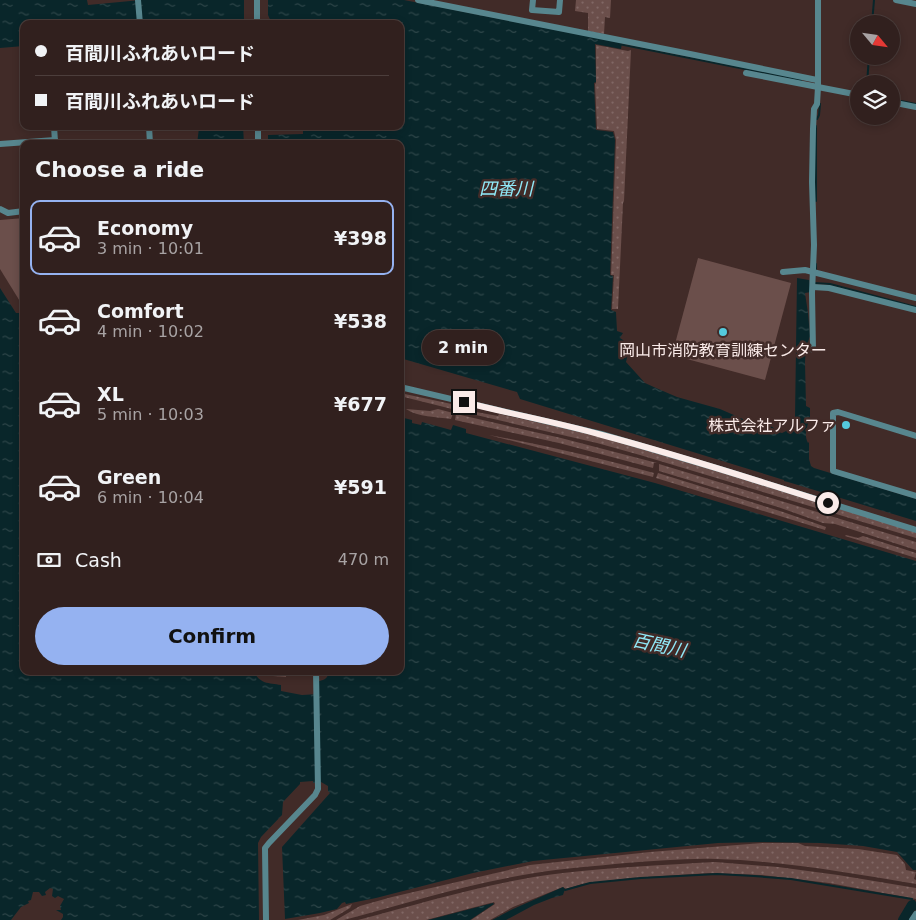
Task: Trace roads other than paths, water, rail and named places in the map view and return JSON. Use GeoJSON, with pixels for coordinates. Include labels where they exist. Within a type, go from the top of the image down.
{"type":"FeatureCollection","features":[{"type":"Feature","properties":{"kind":"street"},"geometry":{"type":"LineString","coordinates":[[138,0],[140,20]]}},
{"type":"Feature","properties":{"kind":"street"},"geometry":{"type":"LineString","coordinates":[[257,0],[257,20]]}},
{"type":"Feature","properties":{"kind":"street"},"geometry":{"type":"LineString","coordinates":[[418,0],[443,3],[690,54],[850,93]]}},
{"type":"Feature","properties":{"kind":"street"},"geometry":{"type":"LineString","coordinates":[[533,0],[532,10],[559,12],[560,0]]}},
{"type":"Feature","properties":{"kind":"street"},"geometry":{"type":"LineString","coordinates":[[812,350],[814,245],[812,182],[814,109],[817,84],[818,0]]}},
{"type":"Feature","properties":{"kind":"street"},"geometry":{"type":"LineString","coordinates":[[896,0],[916,4]]}},
{"type":"Feature","properties":{"kind":"street"},"geometry":{"type":"LineString","coordinates":[[746,73],[764,73]]}},
{"type":"Feature","properties":{"kind":"street"},"geometry":{"type":"LineString","coordinates":[[900,104],[916,107]]}},
{"type":"Feature","properties":{"kind":"street"},"geometry":{"type":"LineString","coordinates":[[0,144],[20,143]]}},
{"type":"Feature","properties":{"kind":"street"},"geometry":{"type":"LineString","coordinates":[[0,210],[8,213],[20,212]]}},
{"type":"Feature","properties":{"kind":"street"},"geometry":{"type":"LineString","coordinates":[[783,272],[805,270],[916,298]]}},
{"type":"Feature","properties":{"kind":"street"},"geometry":{"type":"LineString","coordinates":[[813,284],[916,310]]}},
{"type":"Feature","properties":{"kind":"street"},"geometry":{"type":"LineString","coordinates":[[404,388],[619,439],[916,530]]}},
{"type":"Feature","properties":{"kind":"street"},"geometry":{"type":"LineString","coordinates":[[916,436],[838,412],[832,413],[833,471],[916,496]]}},
{"type":"Feature","properties":{"kind":"street"},"geometry":{"type":"LineString","coordinates":[[266,920],[265,848],[315,795],[318,789],[316,675]]}},
{"type":"Feature","properties":{"kind":"street"},"geometry":{"type":"LineString","coordinates":[[912,920],[916,914]]}},
{"type":"Feature","properties":{"kind":"water"},"geometry":{"type":"Polygon","coordinates":[[[0,0],[87,0],[88,5],[141,0],[244,0],[244,20],[20,20],[20,46],[0,48],[0,0]]]}},
{"type":"Feature","properties":{"kind":"water","name":"四番川"},"geometry":{"type":"Polygon","coordinates":[[[268,0],[404,0],[622,43],[621,49],[595,44],[596,82],[594,83],[596,130],[613,132],[615,140],[610,275],[613,276],[611,310],[616,312],[617,331],[623,333],[620,338],[628,346],[629,351],[626,362],[645,383],[677,397],[720,409],[743,419],[769,424],[778,432],[782,433],[788,430],[792,432],[794,430],[793,422],[795,417],[797,278],[809,280],[811,292],[805,293],[810,336],[806,348],[805,362],[806,406],[810,408],[806,436],[809,442],[811,466],[916,499],[916,521],[520,399],[517,392],[404,359],[404,140],[268,140],[268,135],[303,134],[303,130],[404,130],[404,20],[270,20],[268,15],[268,0]]]}},
{"type":"Feature","properties":{"kind":"water"},"geometry":{"type":"Polygon","coordinates":[[[199,130],[243,130],[244,140],[198,140],[199,130]]]}},
{"type":"Feature","properties":{"kind":"water","name":"百間川"},"geometry":{"type":"Polygon","coordinates":[[[0,288],[16,313],[20,313],[20,675],[256,675],[262,681],[281,685],[281,691],[302,695],[319,694],[319,681],[328,675],[404,675],[404,418],[412,420],[412,423],[421,425],[422,422],[451,430],[453,425],[466,429],[466,433],[655,483],[916,561],[916,870],[913,870],[897,852],[863,846],[820,843],[718,843],[533,861],[473,873],[376,898],[346,904],[345,902],[337,909],[285,919],[282,847],[330,793],[328,786],[321,782],[313,783],[313,781],[300,782],[283,802],[282,815],[261,837],[258,843],[259,920],[61,920],[63,914],[56,910],[61,910],[60,906],[64,899],[52,896],[53,889],[50,888],[45,892],[46,895],[42,896],[39,892],[33,892],[31,900],[28,901],[29,903],[21,907],[11,920],[0,920],[0,288]]]}},
{"type":"Feature","properties":{"kind":"water"},"geometry":{"type":"Polygon","coordinates":[[[563,887],[565,889],[563,895],[534,905],[506,920],[492,920],[513,909],[563,887]]]}},
{"type":"Feature","properties":{"kind":"water"},"geometry":{"type":"Polygon","coordinates":[[[493,903],[470,920],[428,920],[493,903]]]}},
{"type":"Feature","properties":{"kind":"waterway"},"geometry":{"type":"LineString","coordinates":[[873,15],[874,0]]}},
{"type":"Feature","properties":{"kind":"waterway"},"geometry":{"type":"LineString","coordinates":[[619,44],[801,80]]}},
{"type":"Feature","properties":{"kind":"waterway"},"geometry":{"type":"LineString","coordinates":[[868,65],[868,75]]}},
{"type":"Feature","properties":{"kind":"waterway"},"geometry":{"type":"LineString","coordinates":[[900,101],[916,104]]}},
{"type":"Feature","properties":{"kind":"waterway"},"geometry":{"type":"LineString","coordinates":[[817,119],[820,104]]}},
{"type":"Feature","properties":{"kind":"waterway"},"geometry":{"type":"LineString","coordinates":[[816,126],[816,201]]}},
{"type":"Feature","properties":{"kind":"waterway"},"geometry":{"type":"LineString","coordinates":[[816,264],[816,269]]}},
{"type":"Feature","properties":{"kind":"waterway"},"geometry":{"type":"LineString","coordinates":[[814,283],[830,284],[916,307]]}},
{"type":"Feature","properties":{"kind":"waterway"},"geometry":{"type":"LineString","coordinates":[[565,890],[590,883],[717,874],[791,879],[912,899]]}},
{"type":"Feature","properties":{"kind":"waterway"},"geometry":{"type":"LineString","coordinates":[[914,901],[914,906]]}},
{"type":"Feature","properties":{"kind":"waterway"},"geometry":{"type":"LineString","coordinates":[[903,920],[913,906]]}},
{"type":"Feature","properties":{"kind":"place","name":"岡山市消防教育訓練センター"},"geometry":{"type":"Point","coordinates":[723,332]}},
{"type":"Feature","properties":{"kind":"place","name":"株式会社アルファ"},"geometry":{"type":"Point","coordinates":[846,425]}}]}
